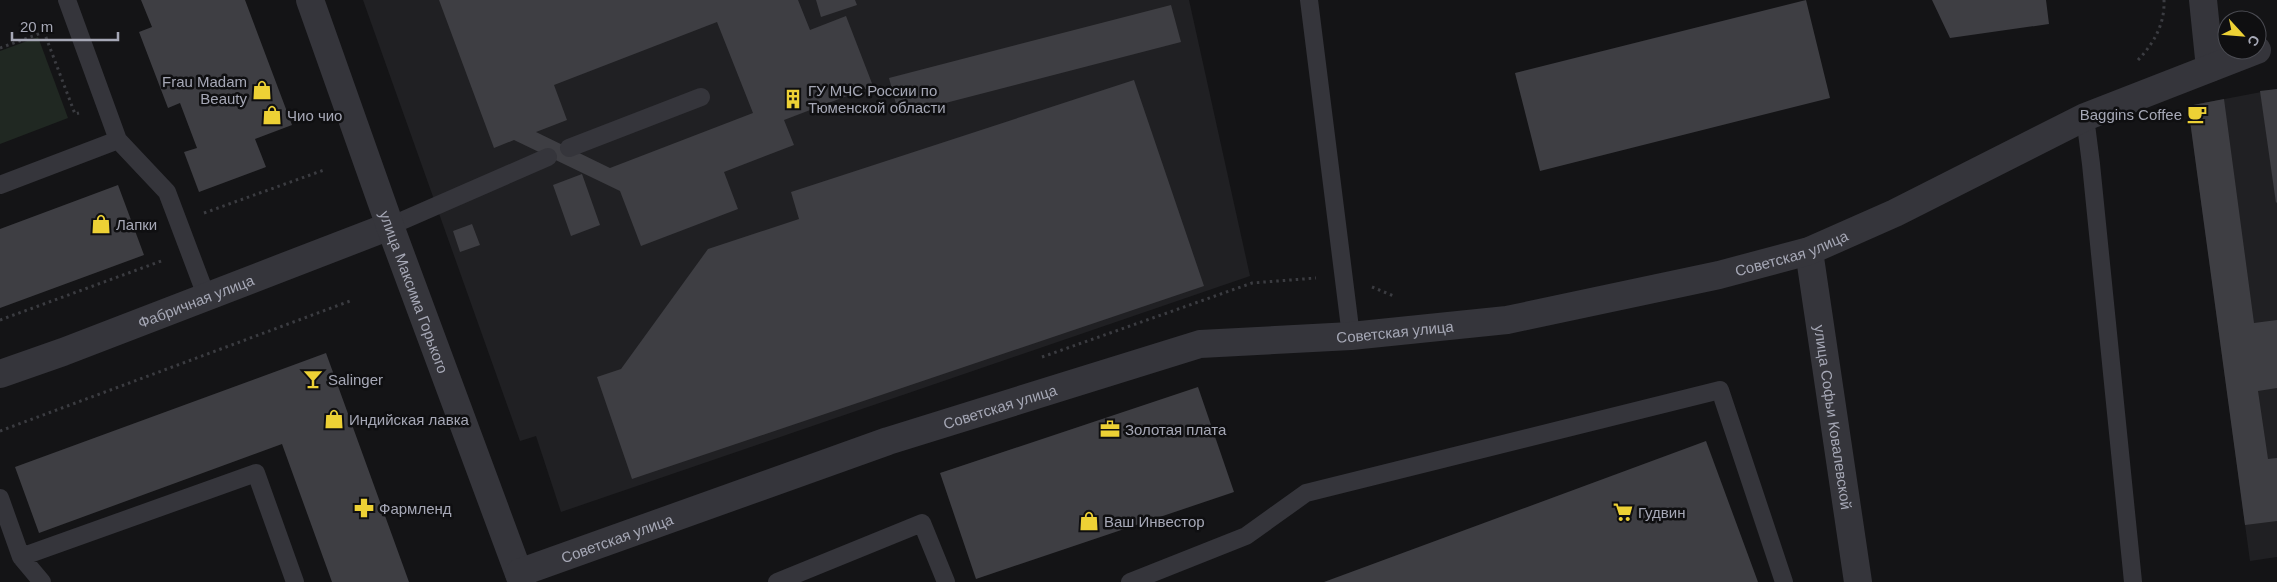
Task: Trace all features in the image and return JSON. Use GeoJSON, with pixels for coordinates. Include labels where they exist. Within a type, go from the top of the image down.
{"type":"FeatureCollection","features":[{"type":"Feature","properties":{"kind":"street","name":"улица Максима Горького"},"geometry":{"type":"LineString","coordinates":[[310,0],[390,226],[521,578]]}},
{"type":"Feature","properties":{"kind":"street"},"geometry":{"type":"LineString","coordinates":[[2203,0],[2210,68]]}},
{"type":"Feature","properties":{"kind":"street","name":"Советская улица"},"geometry":{"type":"LineString","coordinates":[[521,578],[888,441],[1200,344],[1351,336],[1507,320],[1719,275],[1809,251],[1895,213],[2085,117],[2231,60]]}},
{"type":"Feature","properties":{"kind":"street","name":"Фабричная улица"},"geometry":{"type":"LineString","coordinates":[[0,374],[207,298],[390,226]]}},
{"type":"Feature","properties":{"kind":"street","name":"улица Софьи Ковалевской"},"geometry":{"type":"LineString","coordinates":[[1809,251],[1858,582]]}},
{"type":"Feature","properties":{"kind":"lane"},"geometry":{"type":"LineString","coordinates":[[67,0],[118,140],[166,192],[207,298]]}},
{"type":"Feature","properties":{"kind":"lane"},"geometry":{"type":"LineString","coordinates":[[1310,0],[1351,336]]}},
{"type":"Feature","properties":{"kind":"lane"},"geometry":{"type":"LineString","coordinates":[[569,148],[701,96]]}},
{"type":"Feature","properties":{"kind":"lane"},"geometry":{"type":"LineString","coordinates":[[2085,117],[2092,164],[2133,582]]}},
{"type":"Feature","properties":{"kind":"lane"},"geometry":{"type":"LineString","coordinates":[[0,185],[118,140]]}},
{"type":"Feature","properties":{"kind":"lane"},"geometry":{"type":"LineString","coordinates":[[390,226],[548,157]]}},
{"type":"Feature","properties":{"kind":"lane"},"geometry":{"type":"LineString","coordinates":[[1130,582],[1246,536],[1306,494],[1720,390],[1784,582]]}},
{"type":"Feature","properties":{"kind":"lane"},"geometry":{"type":"LineString","coordinates":[[21,557],[256,473],[295,582]]}},
{"type":"Feature","properties":{"kind":"lane"},"geometry":{"type":"LineString","coordinates":[[0,498],[21,557],[42,582]]}},
{"type":"Feature","properties":{"kind":"lane"},"geometry":{"type":"LineString","coordinates":[[777,582],[922,523],[946,582]]}},
{"type":"Feature","properties":{"kind":"path"},"geometry":{"type":"LineString","coordinates":[[0,320],[190,250]]}},
{"type":"Feature","properties":{"kind":"path"},"geometry":{"type":"LineString","coordinates":[[0,431],[350,301]]}},
{"type":"Feature","properties":{"kind":"shaded area"},"geometry":{"type":"Polygon","coordinates":[[[363,0],[1189,0],[1250,276],[561,512],[536,436],[520,441],[363,0]]]}},
{"type":"Feature","properties":{"kind":"shaded area"},"geometry":{"type":"Polygon","coordinates":[[[38,37],[68,118],[0,144],[0,51],[38,37]]]}},
{"type":"Feature","properties":{"kind":"shaded area"},"geometry":{"type":"Polygon","coordinates":[[[2277,89],[2277,557],[2250,561],[2188,106],[2277,89]]]}},
{"type":"Feature","properties":{"kind":"building"},"geometry":{"type":"Polygon","coordinates":[[[141,0],[245,0],[292,125],[255,139],[266,167],[199,192],[184,152],[197,148],[180,103],[168,108],[139,32],[152,27],[141,0]]]}},
{"type":"Feature","properties":{"kind":"building"},"geometry":{"type":"Polygon","coordinates":[[[439,0],[798,0],[810,30],[846,16],[873,86],[784,120],[794,145],[724,172],[738,209],[641,246],[620,191],[514,140],[494,148],[439,0]],[[717,22],[554,85],[567,120],[536,132],[610,168],[753,113],[717,22]]]}},
{"type":"Feature","properties":{"kind":"building"},"geometry":{"type":"Polygon","coordinates":[[[816,0],[855,0],[857,5],[821,17],[816,0]]]}},
{"type":"Feature","properties":{"kind":"building"},"geometry":{"type":"Polygon","coordinates":[[[1806,0],[1830,98],[1540,171],[1515,73],[1806,0]]]}},
{"type":"Feature","properties":{"kind":"building"},"geometry":{"type":"Polygon","coordinates":[[[1932,0],[2046,0],[2049,24],[1950,38],[1932,0]]]}},
{"type":"Feature","properties":{"kind":"building"},"geometry":{"type":"Polygon","coordinates":[[[1171,5],[1181,42],[899,115],[889,78],[1171,5]]]}},
{"type":"Feature","properties":{"kind":"building"},"geometry":{"type":"Polygon","coordinates":[[[1134,80],[1204,286],[632,479],[597,377],[621,369],[708,249],[799,219],[791,192],[1134,80]]]}},
{"type":"Feature","properties":{"kind":"building"},"geometry":{"type":"Polygon","coordinates":[[[2277,89],[2277,202],[2276,203],[2260,91],[2277,89]]]}},
{"type":"Feature","properties":{"kind":"building"},"geometry":{"type":"Polygon","coordinates":[[[2224,99],[2254,323],[2277,320],[2277,388],[2258,391],[2268,459],[2277,458],[2277,521],[2245,525],[2188,106],[2224,99]]]}},
{"type":"Feature","properties":{"kind":"building"},"geometry":{"type":"Polygon","coordinates":[[[582,174],[600,225],[571,236],[553,185],[582,174]]]}},
{"type":"Feature","properties":{"kind":"building"},"geometry":{"type":"Polygon","coordinates":[[[118,185],[144,255],[0,308],[0,229],[118,185]]]}},
{"type":"Feature","properties":{"kind":"building"},"geometry":{"type":"Polygon","coordinates":[[[472,224],[480,245],[460,252],[453,231],[472,224]]]}},
{"type":"Feature","properties":{"kind":"building"},"geometry":{"type":"Polygon","coordinates":[[[326,353],[409,582],[332,582],[282,444],[39,533],[15,467],[326,353]]]}},
{"type":"Feature","properties":{"kind":"building"},"geometry":{"type":"Polygon","coordinates":[[[1198,387],[1234,492],[976,579],[940,473],[1198,387]]]}},
{"type":"Feature","properties":{"kind":"building","name":"Гудвин"},"geometry":{"type":"Polygon","coordinates":[[[1706,441],[1758,582],[1324,582],[1706,441]]]}},
{"type":"Feature","properties":{"kind":"place","name":"Frau Madam Beauty"},"geometry":{"type":"Point","coordinates":[262,90]}},
{"type":"Feature","properties":{"kind":"place","name":"ГУ МЧС России по Тюменской области"},"geometry":{"type":"Point","coordinates":[793,99]}},
{"type":"Feature","properties":{"kind":"place","name":"Baggins Coffee"},"geometry":{"type":"Point","coordinates":[2197,114]}},
{"type":"Feature","properties":{"kind":"place","name":"Чио чио"},"geometry":{"type":"Point","coordinates":[272,115]}},
{"type":"Feature","properties":{"kind":"place","name":"Лапки"},"geometry":{"type":"Point","coordinates":[101,224]}},
{"type":"Feature","properties":{"kind":"place","name":"Salinger"},"geometry":{"type":"Point","coordinates":[313,379]}},
{"type":"Feature","properties":{"kind":"place","name":"Индийская лавка"},"geometry":{"type":"Point","coordinates":[334,419]}},
{"type":"Feature","properties":{"kind":"place","name":"Золотая плата"},"geometry":{"type":"Point","coordinates":[1110,429]}},
{"type":"Feature","properties":{"kind":"place","name":"Фармленд"},"geometry":{"type":"Point","coordinates":[364,508]}},
{"type":"Feature","properties":{"kind":"place","name":"Гудвин"},"geometry":{"type":"Point","coordinates":[1623,512]}},
{"type":"Feature","properties":{"kind":"place","name":"Ваш Инвестор"},"geometry":{"type":"Point","coordinates":[1089,521]}}]}
